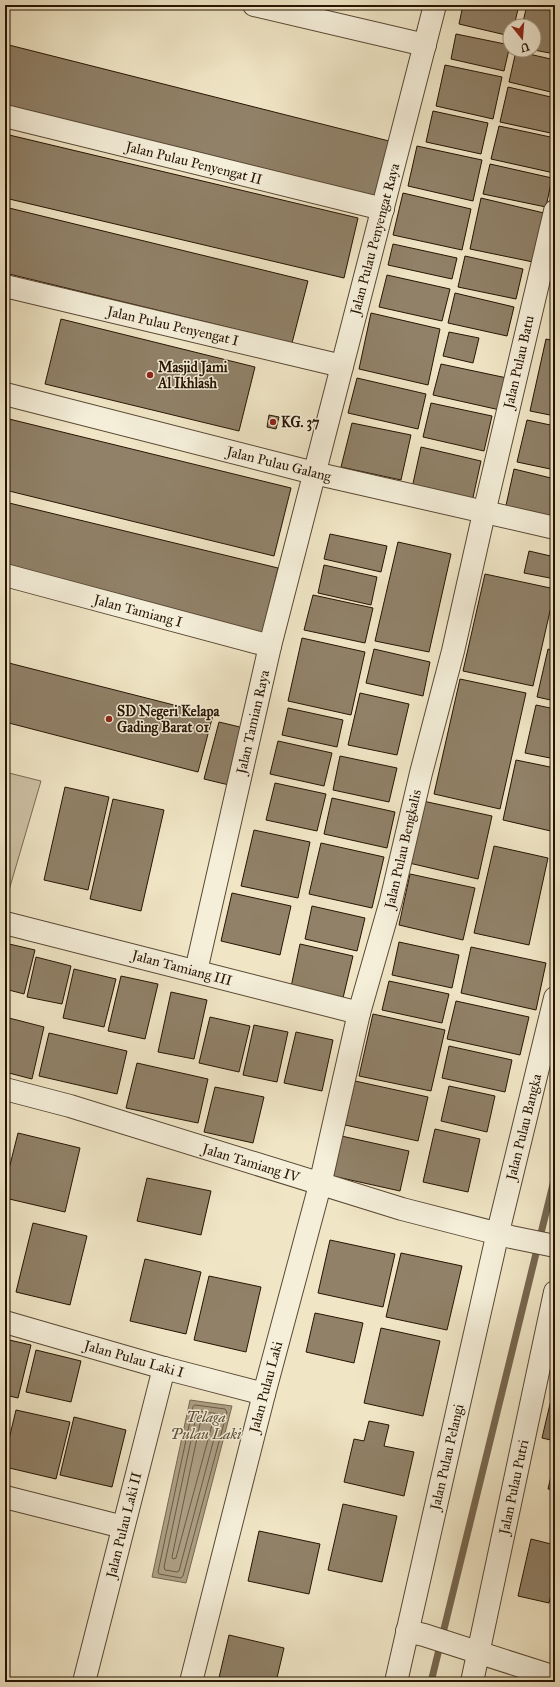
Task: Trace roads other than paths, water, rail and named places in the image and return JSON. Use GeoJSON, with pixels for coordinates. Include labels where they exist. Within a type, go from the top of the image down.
{"type":"FeatureCollection","features":[{"type":"Feature","properties":{"kind":"street"},"geometry":{"type":"LineString","coordinates":[[254,5],[425,45]]}},
{"type":"Feature","properties":{"kind":"street","name":"Jalan Pulau Penyengat Raya"},"geometry":{"type":"LineString","coordinates":[[314,474],[435,5]]}},
{"type":"Feature","properties":{"kind":"street","name":"Jalan Pulau Penyengat II"},"geometry":{"type":"LineString","coordinates":[[5,116],[382,209]]}},
{"type":"Feature","properties":{"kind":"street","name":"Jalan Pulau Batu"},"geometry":{"type":"LineString","coordinates":[[484,513],[555,212]]}},
{"type":"Feature","properties":{"kind":"street","name":"Jalan Pulau Penyengat I"},"geometry":{"type":"LineString","coordinates":[[5,286],[342,366]]}},
{"type":"Feature","properties":{"kind":"street","name":"Jalan Pulau Galang"},"geometry":{"type":"LineString","coordinates":[[5,394],[314,474],[555,528]]}},
{"type":"Feature","properties":{"kind":"street","name":"Jalan Tamian Raya"},"geometry":{"type":"LineString","coordinates":[[196,971],[270,646],[314,474]]}},
{"type":"Feature","properties":{"kind":"street","name":"Jalan Pulau Bengkalis"},"geometry":{"type":"LineString","coordinates":[[320,1185],[359,1014],[391,901],[421,774],[453,651],[484,513]]}},
{"type":"Feature","properties":{"kind":"street","name":"Jalan Tamiang I"},"geometry":{"type":"LineString","coordinates":[[5,575],[270,646]]}},
{"type":"Feature","properties":{"kind":"street","name":"Jalan Tamiang III"},"geometry":{"type":"LineString","coordinates":[[5,923],[359,1014]]}},
{"type":"Feature","properties":{"kind":"street","name":"Jalan Pulau Bangka"},"geometry":{"type":"LineString","coordinates":[[505,1234],[555,998]]}},
{"type":"Feature","properties":{"kind":"street","name":"Jalan Tamiang IV"},"geometry":{"type":"LineString","coordinates":[[5,1089],[70,1106],[320,1185],[402,1209],[554,1246]]}},
{"type":"Feature","properties":{"kind":"street","name":"Jalan Pulau Laki"},"geometry":{"type":"LineString","coordinates":[[191,1682],[264,1394],[320,1185]]}},
{"type":"Feature","properties":{"kind":"street","name":"Jalan Pulau Pelangi"},"geometry":{"type":"LineString","coordinates":[[396,1682],[416,1633],[505,1234]]}},
{"type":"Feature","properties":{"kind":"street","name":"Jalan Pulau Putri"},"geometry":{"type":"LineString","coordinates":[[472,1682],[469,1649],[555,1292]]}},
{"type":"Feature","properties":{"kind":"street","name":"Jalan Pulau Laki I"},"geometry":{"type":"LineString","coordinates":[[5,1322],[164,1368],[264,1394]]}},
{"type":"Feature","properties":{"kind":"street","name":"Jalan Pulau Laki II"},"geometry":{"type":"LineString","coordinates":[[84,1682],[164,1368]]}},
{"type":"Feature","properties":{"kind":"street"},"geometry":{"type":"LineString","coordinates":[[5,1497],[123,1527]]}},
{"type":"Feature","properties":{"kind":"street"},"geometry":{"type":"LineString","coordinates":[[416,1633],[555,1677]]}},
{"type":"Feature","properties":{"kind":"water","name":"Telaga Pulau Laki"},"geometry":{"type":"Polygon","coordinates":[[[190,1400],[232,1406],[186,1583],[152,1577],[190,1400]]]}},
{"type":"Feature","properties":{"kind":"waterway"},"geometry":{"type":"LineString","coordinates":[[431,1682],[555,1176]]}},
{"type":"Feature","properties":{"kind":"place","name":"Masjid Jami Al Ikhlash"},"geometry":{"type":"Point","coordinates":[150,375]}},
{"type":"Feature","properties":{"kind":"place","name":"KG. 37"},"geometry":{"type":"Point","coordinates":[273,422]}},
{"type":"Feature","properties":{"kind":"place","name":"SD Negeri Kelapa Gading Barat 01"},"geometry":{"type":"Point","coordinates":[109,719]}}]}
